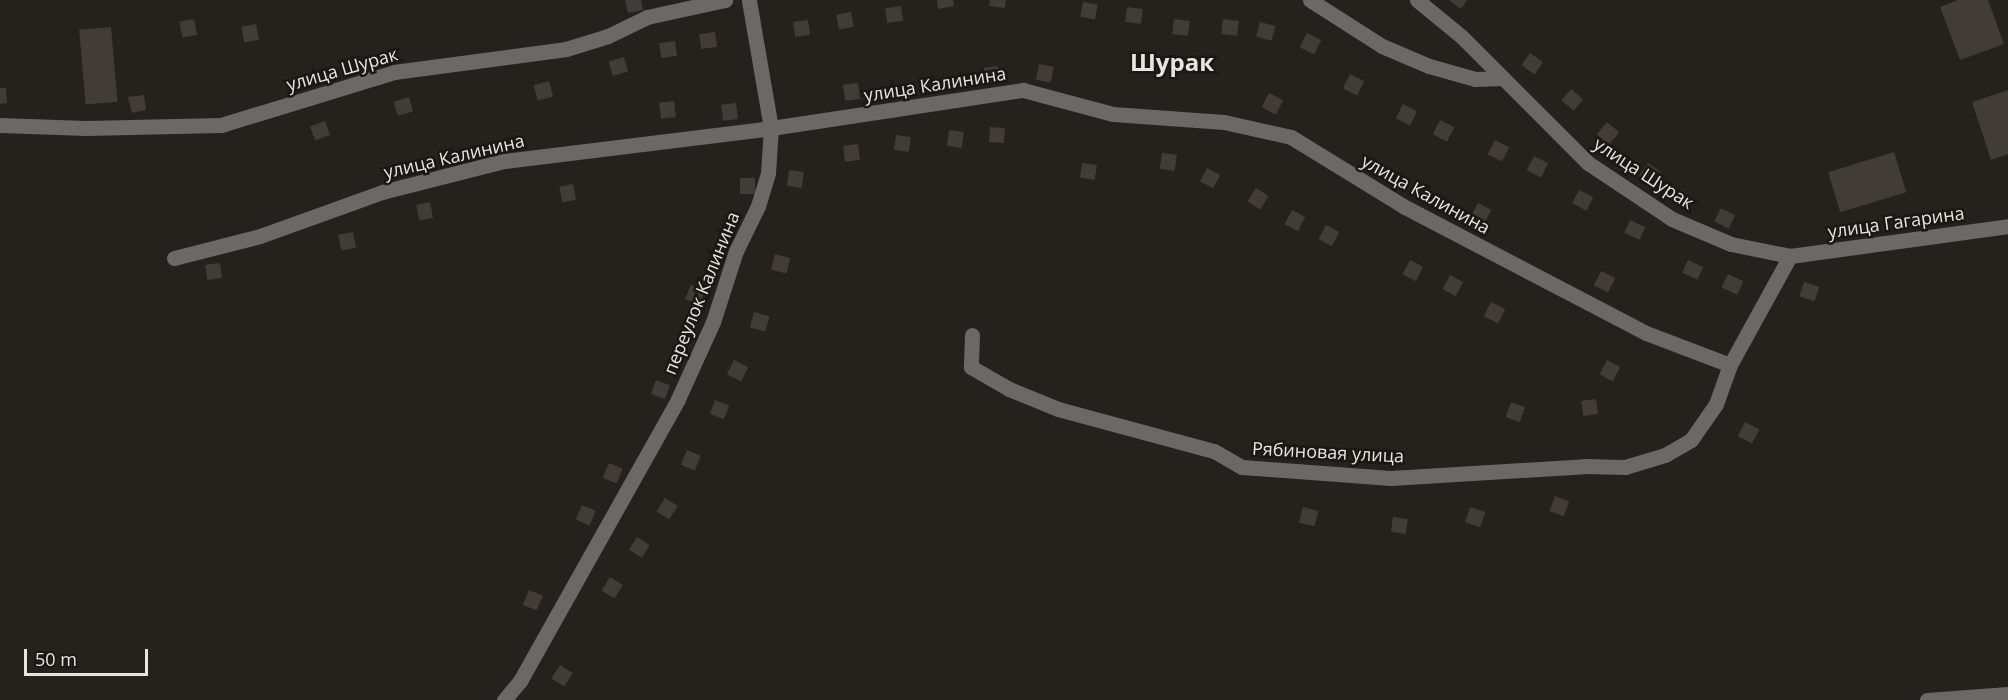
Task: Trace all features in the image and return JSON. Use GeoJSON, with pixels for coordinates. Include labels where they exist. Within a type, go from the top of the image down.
{"type":"FeatureCollection","features":[{"type":"Feature","properties":{"kind":"street","name":"улица Шурак"},"geometry":{"type":"LineString","coordinates":[[0,124],[86,128],[221,125],[394,72],[566,49],[608,36],[647,17],[725,0]]}},
{"type":"Feature","properties":{"kind":"street","name":"переулок Калинина"},"geometry":{"type":"LineString","coordinates":[[504,700],[520,681],[678,399],[713,322],[736,251],[758,206],[768,173],[771,128],[749,0]]}},
{"type":"Feature","properties":{"kind":"street"},"geometry":{"type":"LineString","coordinates":[[1310,0],[1382,46],[1429,66],[1475,79],[1503,78]]}},
{"type":"Feature","properties":{"kind":"street","name":"улица Шурак"},"geometry":{"type":"LineString","coordinates":[[1417,0],[1462,37],[1588,163],[1672,219],[1731,244],[1790,256]]}},
{"type":"Feature","properties":{"kind":"street","name":"улица Калинина"},"geometry":{"type":"LineString","coordinates":[[174,258],[260,236],[382,192],[504,161],[771,128],[1023,90],[1113,114],[1224,122],[1291,136],[1402,206],[1625,322],[1730,365]]}},
{"type":"Feature","properties":{"kind":"street","name":"улица Гагарина"},"geometry":{"type":"LineString","coordinates":[[1790,256],[2008,226]]}},
{"type":"Feature","properties":{"kind":"street"},"geometry":{"type":"LineString","coordinates":[[1730,365],[1790,256]]}},
{"type":"Feature","properties":{"kind":"street","name":"Рябиновая улица"},"geometry":{"type":"LineString","coordinates":[[972,335],[972,367],[1009,389],[1058,409],[1214,451],[1242,467],[1391,478],[1585,466],[1625,467],[1665,455],[1691,440],[1716,404],[1730,365]]}},
{"type":"Feature","properties":{"kind":"street"},"geometry":{"type":"LineString","coordinates":[[1927,700],[2008,694]]}},
{"type":"Feature","properties":{"kind":"building"},"geometry":{"type":"Polygon","coordinates":[[[625,0],[641,0],[643,10],[628,13],[625,0]]]}},
{"type":"Feature","properties":{"kind":"building"},"geometry":{"type":"Polygon","coordinates":[[[937,0],[953,0],[954,6],[938,9],[937,0]]]}},
{"type":"Feature","properties":{"kind":"building"},"geometry":{"type":"Polygon","coordinates":[[[990,0],[1006,0],[1005,8],[989,6],[990,0]]]}},
{"type":"Feature","properties":{"kind":"building"},"geometry":{"type":"Polygon","coordinates":[[[1449,0],[1467,0],[1461,9],[1449,0]]]}},
{"type":"Feature","properties":{"kind":"building"},"geometry":{"type":"Polygon","coordinates":[[[1958,0],[1988,0],[2004,44],[1960,60],[1940,7],[1958,0]]]}},
{"type":"Feature","properties":{"kind":"building"},"geometry":{"type":"Polygon","coordinates":[[[1083,2],[1098,5],[1095,20],[1080,17],[1083,2]]]}},
{"type":"Feature","properties":{"kind":"building"},"geometry":{"type":"Polygon","coordinates":[[[901,6],[903,21],[887,23],[885,8],[901,6]]]}},
{"type":"Feature","properties":{"kind":"building"},"geometry":{"type":"Polygon","coordinates":[[[1127,7],[1143,9],[1141,24],[1125,22],[1127,7]]]}},
{"type":"Feature","properties":{"kind":"building"},"geometry":{"type":"Polygon","coordinates":[[[851,12],[854,27],[839,30],[836,15],[851,12]]]}},
{"type":"Feature","properties":{"kind":"building"},"geometry":{"type":"Polygon","coordinates":[[[194,19],[197,35],[182,38],[179,22],[194,19]]]}},
{"type":"Feature","properties":{"kind":"building"},"geometry":{"type":"Polygon","coordinates":[[[1174,19],[1190,21],[1188,36],[1172,34],[1174,19]]]}},
{"type":"Feature","properties":{"kind":"building"},"geometry":{"type":"Polygon","coordinates":[[[1223,19],[1239,21],[1237,36],[1221,34],[1223,19]]]}},
{"type":"Feature","properties":{"kind":"building"},"geometry":{"type":"Polygon","coordinates":[[[808,20],[810,35],[795,37],[793,22],[808,20]]]}},
{"type":"Feature","properties":{"kind":"building"},"geometry":{"type":"Polygon","coordinates":[[[1260,22],[1275,26],[1272,41],[1256,36],[1260,22]]]}},
{"type":"Feature","properties":{"kind":"building"},"geometry":{"type":"Polygon","coordinates":[[[256,24],[259,40],[244,43],[241,27],[256,24]]]}},
{"type":"Feature","properties":{"kind":"building"},"geometry":{"type":"Polygon","coordinates":[[[111,27],[118,102],[86,105],[79,30],[111,27]]]}},
{"type":"Feature","properties":{"kind":"building"},"geometry":{"type":"Polygon","coordinates":[[[715,32],[717,47],[701,49],[699,34],[715,32]]]}},
{"type":"Feature","properties":{"kind":"building"},"geometry":{"type":"Polygon","coordinates":[[[1307,33],[1321,40],[1314,55],[1300,47],[1307,33]]]}},
{"type":"Feature","properties":{"kind":"building"},"geometry":{"type":"Polygon","coordinates":[[[675,41],[677,56],[661,58],[659,43],[675,41]]]}},
{"type":"Feature","properties":{"kind":"building"},"geometry":{"type":"Polygon","coordinates":[[[1530,53],[1543,62],[1535,74],[1521,65],[1530,53]]]}},
{"type":"Feature","properties":{"kind":"building"},"geometry":{"type":"Polygon","coordinates":[[[624,57],[628,71],[613,76],[609,61],[624,57]]]}},
{"type":"Feature","properties":{"kind":"building"},"geometry":{"type":"Polygon","coordinates":[[[1039,64],[1054,67],[1051,83],[1036,80],[1039,64]]]}},
{"type":"Feature","properties":{"kind":"building"},"geometry":{"type":"Polygon","coordinates":[[[998,66],[1000,82],[985,84],[983,68],[998,66]]]}},
{"type":"Feature","properties":{"kind":"building"},"geometry":{"type":"Polygon","coordinates":[[[1350,74],[1364,81],[1357,96],[1343,88],[1350,74]]]}},
{"type":"Feature","properties":{"kind":"building"},"geometry":{"type":"Polygon","coordinates":[[[549,81],[553,96],[538,101],[534,85],[549,81]]]}},
{"type":"Feature","properties":{"kind":"building"},"geometry":{"type":"Polygon","coordinates":[[[858,83],[860,99],[845,101],[843,85],[858,83]]]}},
{"type":"Feature","properties":{"kind":"building"},"geometry":{"type":"Polygon","coordinates":[[[0,88],[6,88],[7,103],[0,104],[0,88]]]}},
{"type":"Feature","properties":{"kind":"building"},"geometry":{"type":"Polygon","coordinates":[[[1571,89],[1583,99],[1574,111],[1561,100],[1571,89]]]}},
{"type":"Feature","properties":{"kind":"building"},"geometry":{"type":"Polygon","coordinates":[[[2008,90],[2008,154],[1991,160],[1972,102],[2008,90]]]}},
{"type":"Feature","properties":{"kind":"building"},"geometry":{"type":"Polygon","coordinates":[[[1269,93],[1283,100],[1276,115],[1262,107],[1269,93]]]}},
{"type":"Feature","properties":{"kind":"building"},"geometry":{"type":"Polygon","coordinates":[[[144,95],[146,110],[132,113],[128,97],[144,95]]]}},
{"type":"Feature","properties":{"kind":"building"},"geometry":{"type":"Polygon","coordinates":[[[409,97],[413,111],[398,116],[394,101],[409,97]]]}},
{"type":"Feature","properties":{"kind":"building"},"geometry":{"type":"Polygon","coordinates":[[[674,101],[676,117],[661,119],[659,103],[674,101]]]}},
{"type":"Feature","properties":{"kind":"building"},"geometry":{"type":"Polygon","coordinates":[[[736,103],[738,119],[723,121],[721,105],[736,103]]]}},
{"type":"Feature","properties":{"kind":"building"},"geometry":{"type":"Polygon","coordinates":[[[1403,104],[1417,111],[1410,126],[1396,118],[1403,104]]]}},
{"type":"Feature","properties":{"kind":"building"},"geometry":{"type":"Polygon","coordinates":[[[1440,120],[1454,127],[1447,142],[1433,134],[1440,120]]]}},
{"type":"Feature","properties":{"kind":"building"},"geometry":{"type":"Polygon","coordinates":[[[325,121],[330,135],[315,141],[310,126],[325,121]]]}},
{"type":"Feature","properties":{"kind":"building"},"geometry":{"type":"Polygon","coordinates":[[[1607,122],[1619,132],[1609,145],[1597,134],[1607,122]]]}},
{"type":"Feature","properties":{"kind":"building"},"geometry":{"type":"Polygon","coordinates":[[[990,127],[1005,128],[1004,143],[989,142],[990,127]]]}},
{"type":"Feature","properties":{"kind":"building"},"geometry":{"type":"Polygon","coordinates":[[[949,130],[964,132],[962,148],[947,146],[949,130]]]}},
{"type":"Feature","properties":{"kind":"building"},"geometry":{"type":"Polygon","coordinates":[[[896,135],[911,137],[909,152],[894,150],[896,135]]]}},
{"type":"Feature","properties":{"kind":"building"},"geometry":{"type":"Polygon","coordinates":[[[1495,140],[1509,147],[1502,162],[1488,154],[1495,140]]]}},
{"type":"Feature","properties":{"kind":"building"},"geometry":{"type":"Polygon","coordinates":[[[858,144],[860,160],[845,162],[843,146],[858,144]]]}},
{"type":"Feature","properties":{"kind":"building"},"geometry":{"type":"Polygon","coordinates":[[[1894,152],[1906,192],[1840,212],[1828,172],[1894,152]]]}},
{"type":"Feature","properties":{"kind":"building"},"geometry":{"type":"Polygon","coordinates":[[[1162,153],[1177,155],[1175,171],[1160,169],[1162,153]]]}},
{"type":"Feature","properties":{"kind":"building"},"geometry":{"type":"Polygon","coordinates":[[[1534,156],[1548,163],[1541,178],[1527,170],[1534,156]]]}},
{"type":"Feature","properties":{"kind":"building"},"geometry":{"type":"Polygon","coordinates":[[[1082,163],[1097,165],[1095,180],[1080,178],[1082,163]]]}},
{"type":"Feature","properties":{"kind":"building"},"geometry":{"type":"Polygon","coordinates":[[[1648,163],[1661,172],[1653,184],[1639,175],[1648,163]]]}},
{"type":"Feature","properties":{"kind":"building"},"geometry":{"type":"Polygon","coordinates":[[[1207,168],[1220,175],[1213,188],[1200,181],[1207,168]]]}},
{"type":"Feature","properties":{"kind":"building"},"geometry":{"type":"Polygon","coordinates":[[[789,170],[804,172],[802,188],[787,186],[789,170]]]}},
{"type":"Feature","properties":{"kind":"building"},"geometry":{"type":"Polygon","coordinates":[[[740,178],[755,178],[755,194],[740,194],[740,178]]]}},
{"type":"Feature","properties":{"kind":"building"},"geometry":{"type":"Polygon","coordinates":[[[573,184],[576,200],[562,202],[559,187],[573,184]]]}},
{"type":"Feature","properties":{"kind":"building"},"geometry":{"type":"Polygon","coordinates":[[[1256,188],[1269,196],[1260,210],[1248,202],[1256,188]]]}},
{"type":"Feature","properties":{"kind":"building"},"geometry":{"type":"Polygon","coordinates":[[[1579,190],[1593,197],[1586,211],[1572,203],[1579,190]]]}},
{"type":"Feature","properties":{"kind":"building"},"geometry":{"type":"Polygon","coordinates":[[[430,202],[433,218],[419,220],[416,205],[430,202]]]}},
{"type":"Feature","properties":{"kind":"building"},"geometry":{"type":"Polygon","coordinates":[[[1478,203],[1491,210],[1484,224],[1470,217],[1478,203]]]}},
{"type":"Feature","properties":{"kind":"building"},"geometry":{"type":"Polygon","coordinates":[[[1721,208],[1735,215],[1728,229],[1714,221],[1721,208]]]}},
{"type":"Feature","properties":{"kind":"building"},"geometry":{"type":"Polygon","coordinates":[[[1292,210],[1305,217],[1298,231],[1284,224],[1292,210]]]}},
{"type":"Feature","properties":{"kind":"building"},"geometry":{"type":"Polygon","coordinates":[[[1630,220],[1645,227],[1639,240],[1624,233],[1630,220]]]}},
{"type":"Feature","properties":{"kind":"building"},"geometry":{"type":"Polygon","coordinates":[[[1326,225],[1339,232],[1332,246],[1318,239],[1326,225]]]}},
{"type":"Feature","properties":{"kind":"building"},"geometry":{"type":"Polygon","coordinates":[[[353,232],[356,248],[341,251],[338,235],[353,232]]]}},
{"type":"Feature","properties":{"kind":"building"},"geometry":{"type":"Polygon","coordinates":[[[775,254],[790,258],[786,274],[771,269],[775,254]]]}},
{"type":"Feature","properties":{"kind":"building"},"geometry":{"type":"Polygon","coordinates":[[[1410,260],[1423,267],[1416,281],[1402,274],[1410,260]]]}},
{"type":"Feature","properties":{"kind":"building"},"geometry":{"type":"Polygon","coordinates":[[[1688,260],[1703,267],[1697,280],[1682,273],[1688,260]]]}},
{"type":"Feature","properties":{"kind":"building"},"geometry":{"type":"Polygon","coordinates":[[[220,263],[222,278],[207,280],[205,265],[220,263]]]}},
{"type":"Feature","properties":{"kind":"building"},"geometry":{"type":"Polygon","coordinates":[[[1601,271],[1615,278],[1608,293],[1594,285],[1601,271]]]}},
{"type":"Feature","properties":{"kind":"building"},"geometry":{"type":"Polygon","coordinates":[[[1728,274],[1743,281],[1737,295],[1722,288],[1728,274]]]}},
{"type":"Feature","properties":{"kind":"building"},"geometry":{"type":"Polygon","coordinates":[[[1450,275],[1463,282],[1456,296],[1442,289],[1450,275]]]}},
{"type":"Feature","properties":{"kind":"building"},"geometry":{"type":"Polygon","coordinates":[[[1804,282],[1819,287],[1815,301],[1799,296],[1804,282]]]}},
{"type":"Feature","properties":{"kind":"building"},"geometry":{"type":"Polygon","coordinates":[[[691,285],[705,291],[699,305],[685,299],[691,285]]]}},
{"type":"Feature","properties":{"kind":"building"},"geometry":{"type":"Polygon","coordinates":[[[1491,302],[1505,309],[1498,324],[1484,316],[1491,302]]]}},
{"type":"Feature","properties":{"kind":"building"},"geometry":{"type":"Polygon","coordinates":[[[754,312],[769,316],[765,332],[750,327],[754,312]]]}},
{"type":"Feature","properties":{"kind":"building"},"geometry":{"type":"Polygon","coordinates":[[[734,360],[748,367],[741,382],[727,374],[734,360]]]}},
{"type":"Feature","properties":{"kind":"building"},"geometry":{"type":"Polygon","coordinates":[[[1607,360],[1620,367],[1613,381],[1599,374],[1607,360]]]}},
{"type":"Feature","properties":{"kind":"building"},"geometry":{"type":"Polygon","coordinates":[[[656,380],[670,385],[665,399],[651,394],[656,380]]]}},
{"type":"Feature","properties":{"kind":"building"},"geometry":{"type":"Polygon","coordinates":[[[1596,399],[1598,414],[1583,416],[1581,401],[1596,399]]]}},
{"type":"Feature","properties":{"kind":"building"},"geometry":{"type":"Polygon","coordinates":[[[715,400],[729,405],[724,419],[710,414],[715,400]]]}},
{"type":"Feature","properties":{"kind":"building"},"geometry":{"type":"Polygon","coordinates":[[[1511,402],[1525,407],[1520,422],[1506,417],[1511,402]]]}},
{"type":"Feature","properties":{"kind":"building"},"geometry":{"type":"Polygon","coordinates":[[[1745,422],[1759,429],[1752,444],[1738,436],[1745,422]]]}},
{"type":"Feature","properties":{"kind":"building"},"geometry":{"type":"Polygon","coordinates":[[[687,450],[701,456],[695,471],[681,465],[687,450]]]}},
{"type":"Feature","properties":{"kind":"building"},"geometry":{"type":"Polygon","coordinates":[[[609,463],[623,469],[617,484],[603,478],[609,463]]]}},
{"type":"Feature","properties":{"kind":"building"},"geometry":{"type":"Polygon","coordinates":[[[1555,496],[1569,501],[1564,516],[1550,511],[1555,496]]]}},
{"type":"Feature","properties":{"kind":"building"},"geometry":{"type":"Polygon","coordinates":[[[665,498],[678,506],[669,520],[657,512],[665,498]]]}},
{"type":"Feature","properties":{"kind":"building"},"geometry":{"type":"Polygon","coordinates":[[[582,505],[596,511],[590,526],[576,520],[582,505]]]}},
{"type":"Feature","properties":{"kind":"building"},"geometry":{"type":"Polygon","coordinates":[[[1303,507],[1318,511],[1314,527],[1299,522],[1303,507]]]}},
{"type":"Feature","properties":{"kind":"building"},"geometry":{"type":"Polygon","coordinates":[[[1470,507],[1485,512],[1480,527],[1465,522],[1470,507]]]}},
{"type":"Feature","properties":{"kind":"building"},"geometry":{"type":"Polygon","coordinates":[[[1393,517],[1408,519],[1406,534],[1391,532],[1393,517]]]}},
{"type":"Feature","properties":{"kind":"building"},"geometry":{"type":"Polygon","coordinates":[[[637,537],[650,545],[642,558],[629,550],[637,537]]]}},
{"type":"Feature","properties":{"kind":"building"},"geometry":{"type":"Polygon","coordinates":[[[610,577],[623,585],[614,599],[602,591],[610,577]]]}},
{"type":"Feature","properties":{"kind":"building"},"geometry":{"type":"Polygon","coordinates":[[[529,590],[543,596],[537,611],[523,605],[529,590]]]}},
{"type":"Feature","properties":{"kind":"building"},"geometry":{"type":"Polygon","coordinates":[[[560,665],[573,673],[564,687],[552,679],[560,665]]]}},
{"type":"Feature","properties":{"kind":"district","name":"Шурак"},"geometry":{"type":"Point","coordinates":[1172,62]}}]}
